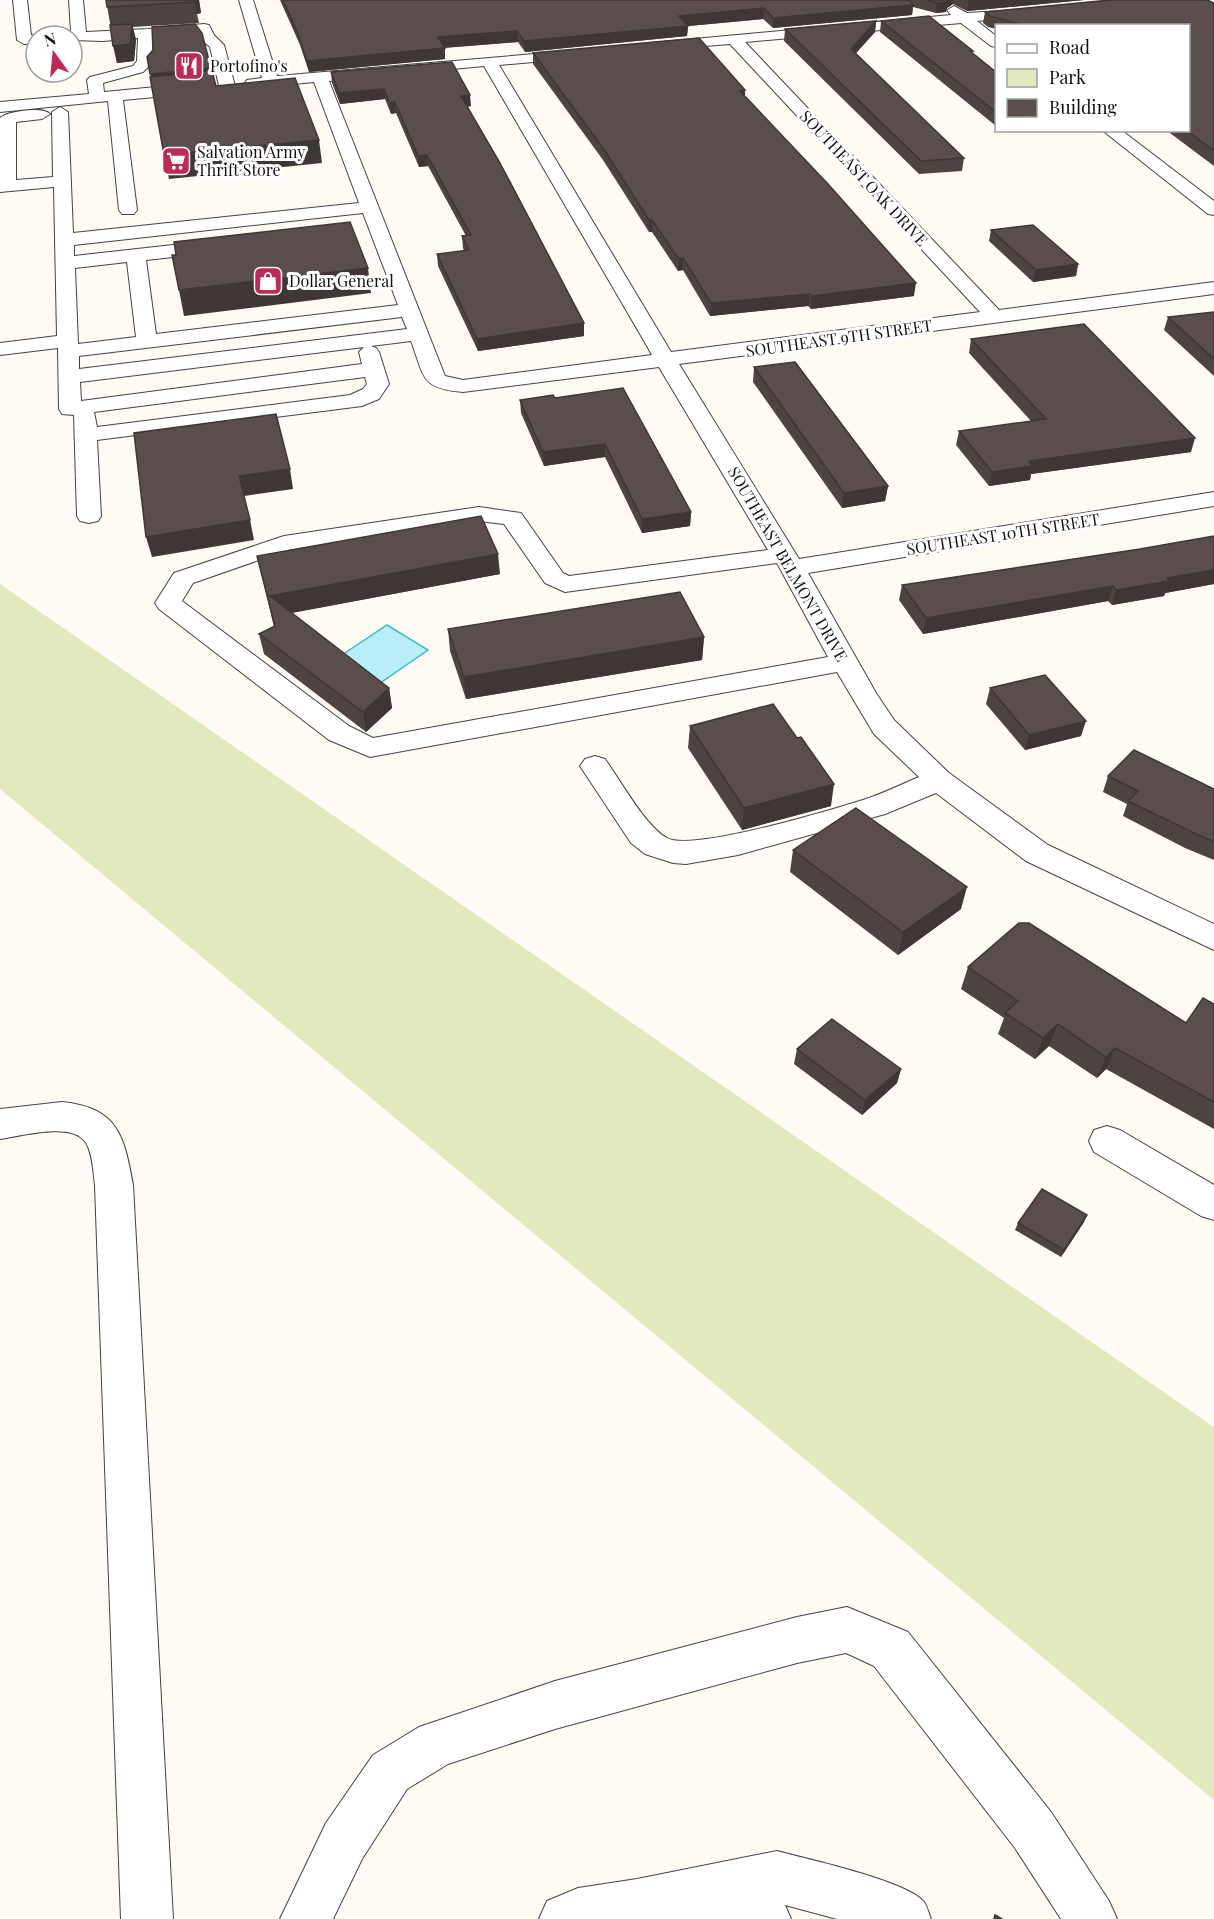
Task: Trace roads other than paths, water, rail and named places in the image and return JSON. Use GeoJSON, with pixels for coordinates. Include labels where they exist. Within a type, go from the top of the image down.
{"type":"FeatureCollection","features":[{"type":"Feature","properties":{"kind":"street"},"geometry":{"type":"LineString","coordinates":[[76,0],[76,24]]}},
{"type":"Feature","properties":{"kind":"street"},"geometry":{"type":"LineString","coordinates":[[246,0],[271,82]]}},
{"type":"Feature","properties":{"kind":"street"},"geometry":{"type":"LineString","coordinates":[[941,0],[995,42]]}},
{"type":"Feature","properties":{"kind":"street"},"geometry":{"type":"LineString","coordinates":[[17,1],[24,40]]}},
{"type":"Feature","properties":{"kind":"street"},"geometry":{"type":"LineString","coordinates":[[640,47],[1048,10]]}},
{"type":"Feature","properties":{"kind":"street"},"geometry":{"type":"LineString","coordinates":[[84,36],[103,37],[204,28],[207,37],[217,45],[227,86]]}},
{"type":"Feature","properties":{"kind":"street"},"geometry":{"type":"LineString","coordinates":[[97,98],[89,80],[138,69],[145,62],[145,33]]}},
{"type":"Feature","properties":{"kind":"street","name":"SOUTHEAST OAK DRIVE"},"geometry":{"type":"LineString","coordinates":[[734,39],[994,316]]}},
{"type":"Feature","properties":{"kind":"street"},"geometry":{"type":"LineString","coordinates":[[4,113],[60,112],[227,86],[594,52]]}},
{"type":"Feature","properties":{"kind":"street","name":"SOUTHEAST BELMONT DRIVE"},"geometry":{"type":"LineString","coordinates":[[489,62],[666,361],[788,561],[862,693],[884,727],[939,780],[1037,853],[1214,938]]}},
{"type":"Feature","properties":{"kind":"street"},"geometry":{"type":"LineString","coordinates":[[68,377],[419,334],[320,77]]}},
{"type":"Feature","properties":{"kind":"street"},"geometry":{"type":"LineString","coordinates":[[4,113],[97,98],[115,102]]}},
{"type":"Feature","properties":{"kind":"street"},"geometry":{"type":"LineString","coordinates":[[115,102],[128,210]]}},
{"type":"Feature","properties":{"kind":"street"},"geometry":{"type":"LineString","coordinates":[[60,112],[70,409],[375,369]]}},
{"type":"Feature","properties":{"kind":"street"},"geometry":{"type":"LineString","coordinates":[[4,113],[4,187],[63,181]]}},
{"type":"Feature","properties":{"kind":"street"},"geometry":{"type":"LineString","coordinates":[[1113,132],[1214,210]]}},
{"type":"Feature","properties":{"kind":"street"},"geometry":{"type":"LineString","coordinates":[[338,188],[361,185]]}},
{"type":"Feature","properties":{"kind":"street"},"geometry":{"type":"LineString","coordinates":[[64,240],[370,207]]}},
{"type":"Feature","properties":{"kind":"street"},"geometry":{"type":"LineString","coordinates":[[106,212],[151,208]]}},
{"type":"Feature","properties":{"kind":"street"},"geometry":{"type":"LineString","coordinates":[[63,217],[85,214]]}},
{"type":"Feature","properties":{"kind":"street"},"geometry":{"type":"LineString","coordinates":[[355,231],[378,229]]}},
{"type":"Feature","properties":{"kind":"street"},"geometry":{"type":"LineString","coordinates":[[65,263],[240,244]]}},
{"type":"Feature","properties":{"kind":"street"},"geometry":{"type":"LineString","coordinates":[[136,255],[147,342]]}},
{"type":"Feature","properties":{"kind":"street","name":"SOUTHEAST 9TH STREET"},"geometry":{"type":"LineString","coordinates":[[419,334],[436,379],[444,384],[463,386],[1214,288]]}},
{"type":"Feature","properties":{"kind":"street"},"geometry":{"type":"LineString","coordinates":[[0,349],[147,342],[410,310]]}},
{"type":"Feature","properties":{"kind":"street"},"geometry":{"type":"LineString","coordinates":[[86,435],[354,401],[371,394],[378,384],[366,340]]}},
{"type":"Feature","properties":{"kind":"street"},"geometry":{"type":"LineString","coordinates":[[85,407],[89,516]]}},
{"type":"Feature","properties":{"kind":"street","name":"SOUTHEAST 10TH STREET"},"geometry":{"type":"LineString","coordinates":[[846,662],[370,747],[339,734],[168,603],[183,578],[284,543],[479,514],[512,518],[554,578],[565,584],[788,561],[1214,499]]}},
{"type":"Feature","properties":{"kind":"street"},"geometry":{"type":"LineString","coordinates":[[595,766],[642,835],[656,846],[673,852],[686,853],[738,844],[874,807],[939,780]]}},
{"type":"Feature","properties":{"kind":"street"},"geometry":{"type":"LineString","coordinates":[[0,1124],[43,1118],[72,1117],[96,1129],[108,1153],[114,1185],[147,1919]]}},
{"type":"Feature","properties":{"kind":"street"},"geometry":{"type":"LineString","coordinates":[[1107,1141],[1214,1204]]}},
{"type":"Feature","properties":{"kind":"street"},"geometry":{"type":"LineString","coordinates":[[306,1919],[344,1841],[390,1772],[436,1744],[555,1705],[797,1640],[848,1630],[891,1648],[1033,1830],[1091,1919]]}},
{"type":"Feature","properties":{"kind":"street"},"geometry":{"type":"LineString","coordinates":[[650,1912],[777,1877],[880,1905],[905,1919]]}},
{"type":"Feature","properties":{"kind":"street"},"geometry":{"type":"LineString","coordinates":[[565,1919],[578,1914],[650,1912],[752,1912],[765,1919]]}},
{"type":"Feature","properties":{"kind":"water"},"geometry":{"type":"Polygon","coordinates":[[[387,625],[428,650],[370,690],[333,661],[387,625]]]}},
{"type":"Feature","properties":{"kind":"place","name":"Portofino's"},"geometry":{"type":"Point","coordinates":[189,66]}},
{"type":"Feature","properties":{"kind":"place","name":"Salvation Army Thrift Store"},"geometry":{"type":"Point","coordinates":[176,161]}},
{"type":"Feature","properties":{"kind":"place","name":"Dollar General"},"geometry":{"type":"Point","coordinates":[268,281]}}]}
